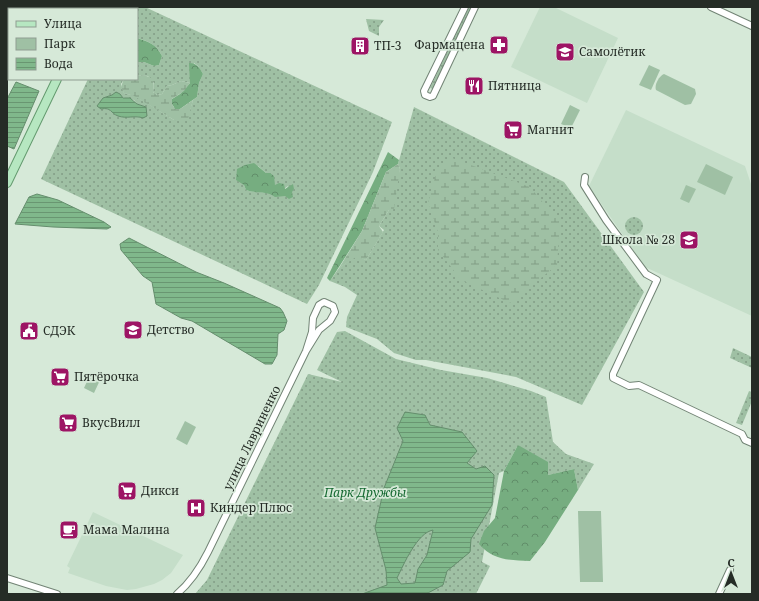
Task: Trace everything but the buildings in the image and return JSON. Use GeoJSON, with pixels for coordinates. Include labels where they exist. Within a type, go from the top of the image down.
{"type":"FeatureCollection","features":[{"type":"Feature","properties":{"kind":"main road"},"geometry":{"type":"LineString","coordinates":[[7,183],[57,80]]}},
{"type":"Feature","properties":{"kind":"street"},"geometry":{"type":"LineString","coordinates":[[464,7],[424,92],[425,95],[430,97],[433,96],[475,7]]}},
{"type":"Feature","properties":{"kind":"street"},"geometry":{"type":"LineString","coordinates":[[711,7],[752,26]]}},
{"type":"Feature","properties":{"kind":"street"},"geometry":{"type":"LineString","coordinates":[[585,177],[584,185],[606,220],[646,274],[657,280],[613,374],[613,378],[629,386],[639,385],[742,434],[745,440],[752,443]]}},
{"type":"Feature","properties":{"kind":"street"},"geometry":{"type":"LineString","coordinates":[[324,302],[333,306],[335,312],[330,321],[320,330],[306,351],[312,332],[313,319],[319,305],[324,302]]}},
{"type":"Feature","properties":{"kind":"street","name":"улица Лавриненко"},"geometry":{"type":"LineString","coordinates":[[177,594],[195,575],[206,557],[306,351]]}},
{"type":"Feature","properties":{"kind":"street"},"geometry":{"type":"LineString","coordinates":[[719,594],[730,570]]}},
{"type":"Feature","properties":{"kind":"street"},"geometry":{"type":"LineString","coordinates":[[7,578],[57,594]]}},
{"type":"Feature","properties":{"kind":"shaded area","name":"Самолётик"},"geometry":{"type":"Polygon","coordinates":[[[540,7],[554,7],[618,38],[587,103],[511,67],[540,7]]]}},
{"type":"Feature","properties":{"kind":"shaded area","name":"Школа № 28"},"geometry":{"type":"Polygon","coordinates":[[[626,110],[745,166],[752,187],[752,316],[645,267],[589,186],[626,110]]]}},
{"type":"Feature","properties":{"kind":"shaded area"},"geometry":{"type":"Polygon","coordinates":[[[93,512],[183,555],[171,573],[162,580],[136,589],[127,590],[106,586],[68,573],[70,568],[67,566],[93,512]]]}},
{"type":"Feature","properties":{"kind":"green space"},"geometry":{"type":"Polygon","coordinates":[[[122,7],[145,7],[392,122],[373,172],[319,285],[307,304],[41,179],[88,80],[123,80],[121,84],[124,93],[135,96],[174,120],[190,110],[193,100],[197,97],[199,83],[203,74],[198,66],[194,63],[190,83],[181,81],[167,86],[162,94],[157,95],[153,92],[154,83],[148,76],[138,75],[138,62],[144,62],[154,66],[159,65],[162,56],[158,49],[138,38],[138,8],[122,7]],[[112,95],[103,98],[106,108],[114,114],[126,117],[143,118],[146,107],[137,104],[134,100],[112,95]],[[258,166],[244,185],[246,190],[268,193],[275,196],[285,196],[288,186],[284,189],[275,185],[266,173],[258,166]]]}},
{"type":"Feature","properties":{"kind":"green space"},"geometry":{"type":"Polygon","coordinates":[[[469,7],[471,7],[433,89],[430,88],[469,7]]]}},
{"type":"Feature","properties":{"kind":"green space"},"geometry":{"type":"Polygon","coordinates":[[[366,19],[384,20],[379,27],[379,36],[369,31],[366,19]]]}},
{"type":"Feature","properties":{"kind":"green space"},"geometry":{"type":"Polygon","coordinates":[[[138,38],[155,46],[162,56],[159,65],[154,66],[144,62],[138,62],[138,38]]]}},
{"type":"Feature","properties":{"kind":"green space"},"geometry":{"type":"Polygon","coordinates":[[[189,63],[198,66],[203,74],[199,83],[197,97],[180,109],[175,109],[172,104],[172,99],[180,94],[190,83],[189,63]]]}},
{"type":"Feature","properties":{"kind":"green space"},"geometry":{"type":"Polygon","coordinates":[[[649,65],[660,70],[651,90],[639,85],[649,65]]]}},
{"type":"Feature","properties":{"kind":"green space"},"geometry":{"type":"Polygon","coordinates":[[[664,74],[695,89],[696,94],[691,104],[685,105],[656,90],[657,81],[664,74]]]}},
{"type":"Feature","properties":{"kind":"green space"},"geometry":{"type":"Polygon","coordinates":[[[138,75],[149,77],[154,83],[153,92],[157,95],[162,94],[167,86],[181,81],[190,83],[184,91],[172,99],[172,104],[175,109],[180,109],[193,100],[188,119],[184,121],[174,120],[134,96],[124,93],[122,90],[124,80],[138,80],[138,75]]]}},
{"type":"Feature","properties":{"kind":"green space"},"geometry":{"type":"Polygon","coordinates":[[[570,105],[580,110],[571,128],[561,124],[570,105]]]}},
{"type":"Feature","properties":{"kind":"green space"},"geometry":{"type":"Polygon","coordinates":[[[414,107],[564,182],[644,292],[582,405],[516,377],[426,360],[416,360],[394,353],[377,339],[346,327],[347,317],[357,295],[345,287],[330,281],[339,268],[356,256],[366,260],[384,230],[379,226],[389,210],[400,169],[398,164],[414,107]]]}},
{"type":"Feature","properties":{"kind":"green space"},"geometry":{"type":"Polygon","coordinates":[[[388,152],[399,160],[398,164],[386,172],[362,231],[330,281],[327,278],[388,152]]]}},
{"type":"Feature","properties":{"kind":"green space"},"geometry":{"type":"Polygon","coordinates":[[[452,158],[530,187],[560,223],[557,265],[510,303],[461,280],[438,250],[438,232],[428,203],[436,174],[452,158]]]}},
{"type":"Feature","properties":{"kind":"green space"},"geometry":{"type":"Polygon","coordinates":[[[254,163],[266,173],[270,173],[274,176],[275,185],[279,183],[284,184],[285,189],[293,184],[293,197],[289,199],[285,196],[275,197],[265,193],[246,190],[244,185],[236,180],[237,169],[254,163]]]}},
{"type":"Feature","properties":{"kind":"green space"},"geometry":{"type":"Polygon","coordinates":[[[398,164],[400,169],[394,209],[389,210],[379,226],[383,232],[366,260],[356,257],[339,268],[362,231],[386,172],[398,164]]]}},
{"type":"Feature","properties":{"kind":"green space"},"geometry":{"type":"Polygon","coordinates":[[[706,164],[733,177],[725,195],[697,182],[706,164]]]}},
{"type":"Feature","properties":{"kind":"green space"},"geometry":{"type":"Polygon","coordinates":[[[686,185],[696,189],[689,203],[680,199],[686,185]]]}},
{"type":"Feature","properties":{"kind":"green space"},"geometry":{"type":"Polygon","coordinates":[[[634,217],[640,220],[643,226],[640,232],[634,235],[628,232],[625,226],[628,220],[634,217]]]}},
{"type":"Feature","properties":{"kind":"green space","name":"Парк Дружбы"},"geometry":{"type":"Polygon","coordinates":[[[345,331],[396,359],[441,370],[487,378],[546,397],[553,442],[566,454],[594,464],[578,490],[574,469],[548,475],[518,445],[504,471],[499,473],[482,562],[490,566],[476,594],[195,594],[207,580],[308,374],[342,382],[317,370],[337,332],[345,331]]]}},
{"type":"Feature","properties":{"kind":"green space"},"geometry":{"type":"Polygon","coordinates":[[[733,348],[752,357],[752,368],[730,358],[733,348]]]}},
{"type":"Feature","properties":{"kind":"green space"},"geometry":{"type":"Polygon","coordinates":[[[91,373],[101,378],[94,393],[84,388],[91,373]]]}},
{"type":"Feature","properties":{"kind":"green space"},"geometry":{"type":"Polygon","coordinates":[[[749,391],[752,392],[752,401],[742,425],[736,423],[749,391]]]}},
{"type":"Feature","properties":{"kind":"green space"},"geometry":{"type":"Polygon","coordinates":[[[185,421],[196,427],[187,445],[176,439],[185,421]]]}},
{"type":"Feature","properties":{"kind":"green space"},"geometry":{"type":"Polygon","coordinates":[[[518,445],[548,462],[548,475],[574,469],[578,490],[545,542],[530,561],[509,560],[496,557],[490,554],[479,544],[484,531],[495,518],[504,471],[518,445]]]}},
{"type":"Feature","properties":{"kind":"green space"},"geometry":{"type":"Polygon","coordinates":[[[578,511],[601,511],[603,582],[580,582],[578,511]]]}},
{"type":"Feature","properties":{"kind":"water"},"geometry":{"type":"Polygon","coordinates":[[[16,82],[39,91],[14,149],[7,146],[7,99],[16,82]]]}},
{"type":"Feature","properties":{"kind":"water"},"geometry":{"type":"Polygon","coordinates":[[[116,92],[123,98],[130,98],[137,104],[146,107],[147,116],[143,118],[121,117],[115,115],[107,109],[101,109],[97,106],[103,98],[116,92]]]}},
{"type":"Feature","properties":{"kind":"water"},"geometry":{"type":"Polygon","coordinates":[[[37,194],[58,200],[104,222],[111,227],[107,229],[15,224],[29,197],[37,194]]]}},
{"type":"Feature","properties":{"kind":"water"},"geometry":{"type":"Polygon","coordinates":[[[129,238],[196,272],[280,308],[287,321],[284,330],[278,334],[277,355],[272,364],[265,364],[192,321],[181,318],[156,304],[152,282],[143,276],[121,250],[120,244],[129,238]]]}},
{"type":"Feature","properties":{"kind":"water"},"geometry":{"type":"Polygon","coordinates":[[[405,412],[425,415],[430,425],[462,432],[477,451],[467,463],[476,469],[485,466],[494,475],[492,505],[471,539],[470,552],[447,571],[443,585],[426,594],[362,594],[387,585],[386,570],[375,528],[384,488],[403,441],[397,428],[405,412]],[[433,530],[427,532],[416,543],[407,557],[397,578],[401,584],[415,583],[418,569],[427,555],[433,530]]]}},
{"type":"Feature","properties":{"kind":"place","name":"Фармацена"},"geometry":{"type":"Point","coordinates":[499,45]}},
{"type":"Feature","properties":{"kind":"place","name":"ТП-3"},"geometry":{"type":"Point","coordinates":[360,46]}},
{"type":"Feature","properties":{"kind":"place","name":"Самолётик"},"geometry":{"type":"Point","coordinates":[565,52]}},
{"type":"Feature","properties":{"kind":"place","name":"Пятница"},"geometry":{"type":"Point","coordinates":[474,86]}},
{"type":"Feature","properties":{"kind":"place","name":"Магнит"},"geometry":{"type":"Point","coordinates":[513,130]}},
{"type":"Feature","properties":{"kind":"place","name":"Школа № 28"},"geometry":{"type":"Point","coordinates":[689,240]}},
{"type":"Feature","properties":{"kind":"place","name":"Детство"},"geometry":{"type":"Point","coordinates":[133,330]}},
{"type":"Feature","properties":{"kind":"place","name":"СДЭК"},"geometry":{"type":"Point","coordinates":[29,331]}},
{"type":"Feature","properties":{"kind":"place","name":"Пятёрочка"},"geometry":{"type":"Point","coordinates":[60,377]}},
{"type":"Feature","properties":{"kind":"place","name":"ВкусВилл"},"geometry":{"type":"Point","coordinates":[68,423]}},
{"type":"Feature","properties":{"kind":"place","name":"Дикси"},"geometry":{"type":"Point","coordinates":[127,491]}},
{"type":"Feature","properties":{"kind":"place","name":"Киндер Плюс"},"geometry":{"type":"Point","coordinates":[196,508]}},
{"type":"Feature","properties":{"kind":"place","name":"Мама Малина"},"geometry":{"type":"Point","coordinates":[69,530]}}]}
